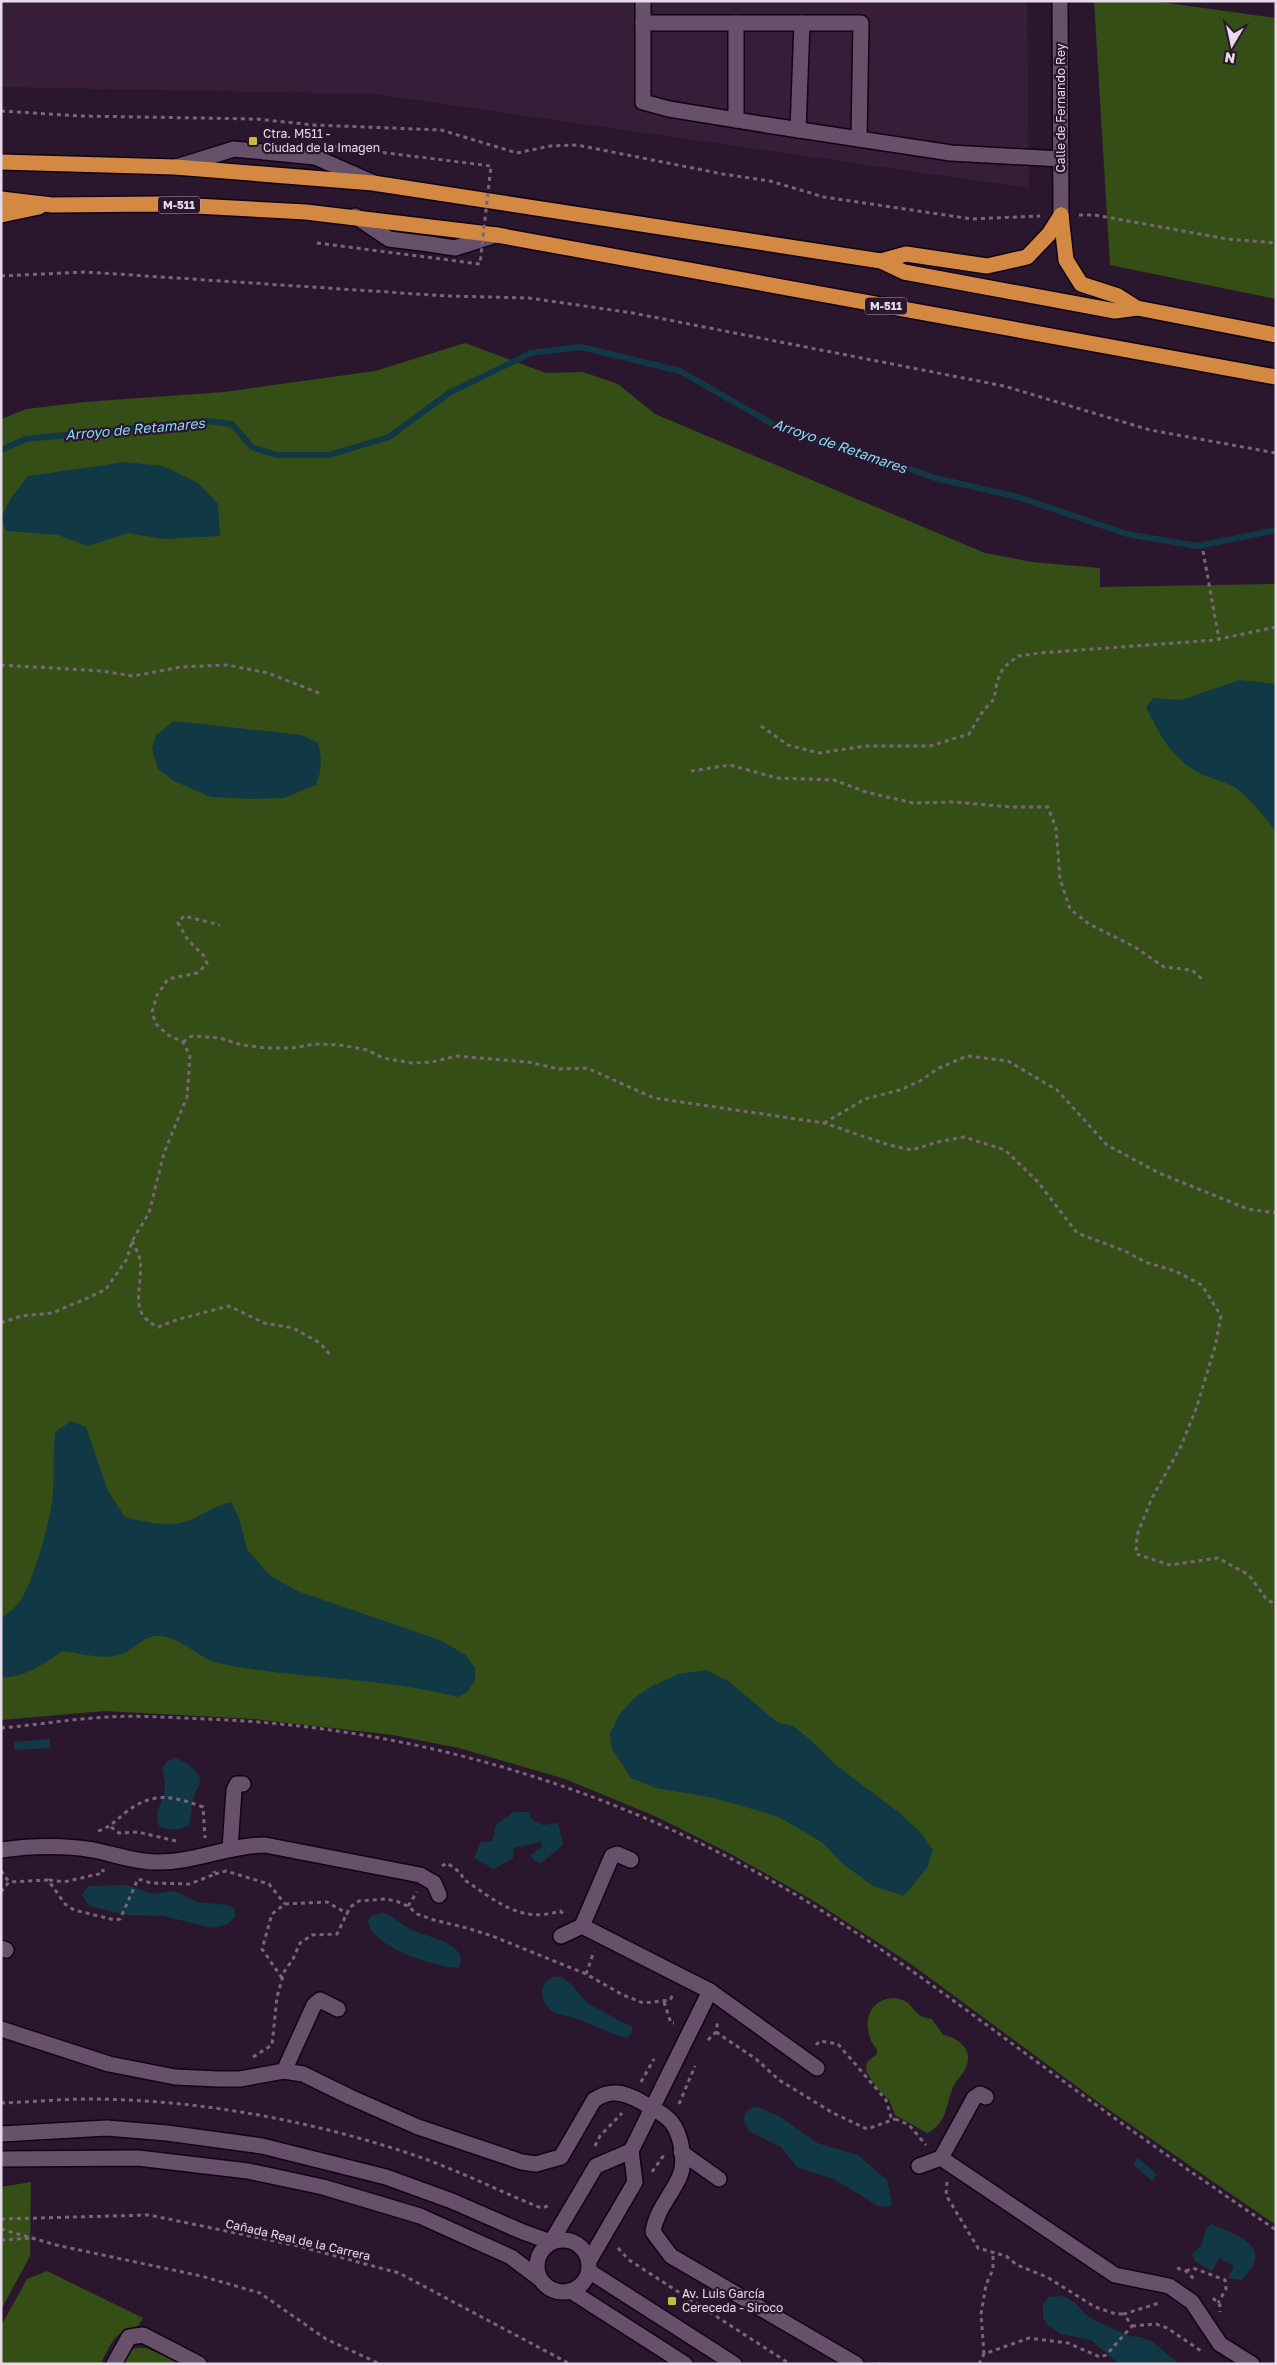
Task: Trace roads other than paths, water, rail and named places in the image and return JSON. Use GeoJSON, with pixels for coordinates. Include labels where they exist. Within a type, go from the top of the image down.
{"type":"FeatureCollection","features":[{"type":"Feature","properties":{"kind":"highway"},"geometry":{"type":"LineString","coordinates":[[1,162],[175,167],[373,183],[881,261],[904,272],[1057,301],[1115,311],[1137,308],[1276,335]]}},
{"type":"Feature","properties":{"kind":"highway","name":"M-511"},"geometry":{"type":"LineString","coordinates":[[1,198],[52,204],[158,204],[306,212],[355,216],[497,235],[1276,377]]}},
{"type":"Feature","properties":{"kind":"highway"},"geometry":{"type":"LineString","coordinates":[[1,215],[52,204]]}},
{"type":"Feature","properties":{"kind":"highway"},"geometry":{"type":"LineString","coordinates":[[881,261],[906,254],[987,266],[1027,257],[1049,234],[1061,215]]}},
{"type":"Feature","properties":{"kind":"highway"},"geometry":{"type":"LineString","coordinates":[[1061,215],[1066,260],[1081,284],[1118,296],[1137,308]]}},
{"type":"Feature","properties":{"kind":"street"},"geometry":{"type":"LineString","coordinates":[[643,1],[643,102],[669,109],[951,153],[1061,159]]}},
{"type":"Feature","properties":{"kind":"street","name":"Calle de Fernando Rey"},"geometry":{"type":"LineString","coordinates":[[1060,1],[1061,215]]}},
{"type":"Feature","properties":{"kind":"street"},"geometry":{"type":"LineString","coordinates":[[643,23],[861,23],[859,139]]}},
{"type":"Feature","properties":{"kind":"street"},"geometry":{"type":"LineString","coordinates":[[736,23],[736,120]]}},
{"type":"Feature","properties":{"kind":"street"},"geometry":{"type":"LineString","coordinates":[[798,130],[802,23]]}},
{"type":"Feature","properties":{"kind":"street"},"geometry":{"type":"LineString","coordinates":[[175,167],[234,149],[315,157],[373,183]]}},
{"type":"Feature","properties":{"kind":"street"},"geometry":{"type":"LineString","coordinates":[[230,1849],[234,1790],[237,1784],[243,1784]]}},
{"type":"Feature","properties":{"kind":"street"},"geometry":{"type":"LineString","coordinates":[[1,1850],[21,1848],[84,1849],[154,1862],[178,1862],[247,1845],[265,1845],[420,1875],[434,1883],[439,1895]]}},
{"type":"Feature","properties":{"kind":"street"},"geometry":{"type":"LineString","coordinates":[[561,1936],[582,1926],[612,1856],[617,1854],[632,1860]]}},
{"type":"Feature","properties":{"kind":"street"},"geometry":{"type":"LineString","coordinates":[[582,1926],[715,1995],[817,2068]]}},
{"type":"Feature","properties":{"kind":"street"},"geometry":{"type":"LineString","coordinates":[[571,2291],[580,2286],[635,2182],[631,2151],[715,1995]]}},
{"type":"Feature","properties":{"kind":"street"},"geometry":{"type":"LineString","coordinates":[[284,2071],[314,2004],[320,2000],[338,2009]]}},
{"type":"Feature","properties":{"kind":"street"},"geometry":{"type":"LineString","coordinates":[[1,2029],[109,2064],[175,2077],[240,2078],[284,2071],[303,2074],[418,2127],[522,2162],[536,2164],[561,2157],[594,2100],[602,2094],[615,2091],[633,2097],[668,2117],[674,2127],[682,2152],[680,2176],[655,2218],[652,2232],[659,2242],[671,2256],[856,2364]]}},
{"type":"Feature","properties":{"kind":"street"},"geometry":{"type":"LineString","coordinates":[[986,2097],[980,2094],[974,2098],[930,2162],[954,2166],[1115,2276],[1169,2286],[1192,2302],[1220,2344],[1252,2364]]}},
{"type":"Feature","properties":{"kind":"street"},"geometry":{"type":"LineString","coordinates":[[1,2134],[107,2128],[166,2133],[262,2146],[386,2176],[551,2242],[561,2239],[571,2240],[586,2252],[589,2266],[734,2364]]}},
{"type":"Feature","properties":{"kind":"street"},"geometry":{"type":"LineString","coordinates":[[540,2279],[537,2271],[539,2254],[551,2242],[596,2166],[631,2151]]}},
{"type":"Feature","properties":{"kind":"street"},"geometry":{"type":"LineString","coordinates":[[682,2152],[719,2179]]}},
{"type":"Feature","properties":{"kind":"street"},"geometry":{"type":"LineString","coordinates":[[1,2159],[146,2158],[267,2175],[323,2187],[420,2216],[512,2257],[553,2290],[571,2291],[685,2364]]}},
{"type":"Feature","properties":{"kind":"street"},"geometry":{"type":"LineString","coordinates":[[114,2364],[129,2337],[143,2335],[199,2364]]}},
{"type":"Feature","properties":{"kind":"water"},"geometry":{"type":"Polygon","coordinates":[[[125,462],[163,466],[198,483],[218,504],[220,536],[163,539],[128,533],[88,546],[58,535],[6,531],[1,518],[11,498],[28,476],[125,462]]]}},
{"type":"Feature","properties":{"kind":"water"},"geometry":{"type":"Polygon","coordinates":[[[1240,680],[1276,684],[1276,831],[1252,802],[1240,791],[1226,783],[1201,774],[1182,761],[1168,746],[1156,728],[1146,707],[1153,698],[1181,700],[1240,680]]]}},
{"type":"Feature","properties":{"kind":"water"},"geometry":{"type":"Polygon","coordinates":[[[174,721],[302,735],[318,743],[321,764],[316,785],[284,798],[254,799],[211,797],[174,781],[158,769],[152,749],[156,735],[174,721]]]}},
{"type":"Feature","properties":{"kind":"water"},"geometry":{"type":"Polygon","coordinates":[[[71,1421],[86,1427],[108,1491],[125,1517],[155,1523],[177,1524],[231,1502],[239,1518],[247,1549],[270,1576],[300,1592],[440,1640],[466,1655],[475,1668],[475,1681],[468,1691],[458,1697],[429,1690],[250,1669],[213,1661],[164,1636],[150,1637],[126,1652],[115,1656],[100,1657],[62,1651],[34,1669],[18,1675],[1,1678],[1,1618],[14,1608],[22,1597],[34,1569],[45,1535],[52,1504],[55,1432],[71,1421]]]}},
{"type":"Feature","properties":{"kind":"water"},"geometry":{"type":"Polygon","coordinates":[[[706,1670],[728,1681],[777,1722],[793,1726],[837,1766],[901,1814],[922,1834],[933,1850],[927,1868],[904,1896],[873,1886],[843,1864],[823,1843],[779,1817],[714,1798],[656,1788],[631,1778],[612,1749],[610,1734],[619,1715],[634,1698],[652,1686],[679,1674],[706,1670]]]}},
{"type":"Feature","properties":{"kind":"water"},"geometry":{"type":"Polygon","coordinates":[[[50,1739],[50,1748],[14,1750],[14,1742],[50,1739]]]}},
{"type":"Feature","properties":{"kind":"water"},"geometry":{"type":"Polygon","coordinates":[[[175,1758],[191,1766],[201,1781],[194,1795],[189,1825],[182,1828],[168,1829],[160,1827],[157,1817],[165,1788],[162,1768],[168,1761],[175,1758]]]}},
{"type":"Feature","properties":{"kind":"water"},"geometry":{"type":"Polygon","coordinates":[[[514,1812],[529,1812],[532,1820],[543,1825],[558,1823],[563,1845],[541,1863],[533,1860],[531,1855],[543,1846],[540,1842],[514,1848],[513,1858],[494,1869],[474,1858],[481,1842],[492,1842],[496,1825],[514,1812]]]}},
{"type":"Feature","properties":{"kind":"water"},"geometry":{"type":"Polygon","coordinates":[[[128,1885],[152,1894],[174,1891],[197,1902],[228,1905],[235,1909],[235,1917],[228,1924],[212,1928],[164,1916],[128,1915],[89,1906],[82,1895],[88,1886],[128,1885]]]}},
{"type":"Feature","properties":{"kind":"water"},"geometry":{"type":"Polygon","coordinates":[[[383,1913],[410,1929],[445,1942],[453,1947],[459,1952],[461,1959],[459,1968],[421,1960],[392,1947],[380,1939],[372,1930],[368,1920],[371,1916],[383,1913]]]}},
{"type":"Feature","properties":{"kind":"water"},"geometry":{"type":"Polygon","coordinates":[[[552,1977],[561,1977],[571,1984],[588,2004],[632,2027],[632,2033],[626,2038],[551,2010],[544,2001],[542,1991],[547,1981],[552,1977]]]}},
{"type":"Feature","properties":{"kind":"water"},"geometry":{"type":"Polygon","coordinates":[[[757,2107],[779,2116],[817,2143],[858,2155],[887,2180],[892,2204],[888,2207],[878,2206],[834,2179],[798,2168],[781,2147],[749,2131],[744,2121],[745,2113],[751,2108],[757,2107]]]}},
{"type":"Feature","properties":{"kind":"water"},"geometry":{"type":"Polygon","coordinates":[[[1138,2158],[1157,2174],[1152,2181],[1133,2164],[1138,2158]]]}},
{"type":"Feature","properties":{"kind":"water"},"geometry":{"type":"Polygon","coordinates":[[[1211,2224],[1243,2239],[1255,2251],[1255,2259],[1251,2269],[1241,2280],[1228,2278],[1234,2266],[1219,2258],[1212,2271],[1195,2261],[1192,2254],[1202,2245],[1206,2228],[1211,2224]]]}},
{"type":"Feature","properties":{"kind":"water"},"geometry":{"type":"Polygon","coordinates":[[[1064,2296],[1094,2320],[1129,2336],[1141,2337],[1153,2342],[1179,2364],[1119,2364],[1091,2340],[1061,2334],[1047,2324],[1043,2318],[1043,2304],[1049,2297],[1064,2296]]]}},
{"type":"Feature","properties":{"kind":"waterway","name":"Arroyo de Retamares"},"geometry":{"type":"LineString","coordinates":[[1,450],[26,439],[208,421],[232,424],[252,447],[276,455],[329,455],[389,437],[449,393],[531,353],[581,347],[680,371],[776,426],[830,445],[883,459],[935,478],[1018,497],[1127,534],[1198,546],[1276,530]]}},
{"type":"Feature","properties":{"kind":"place","name":"Ctra. M511 - Ciudad de la Imagen"},"geometry":{"type":"Point","coordinates":[253,141]}},
{"type":"Feature","properties":{"kind":"place","name":"Av. Luis García Cereceda - Siroco"},"geometry":{"type":"Point","coordinates":[672,2301]}}]}
